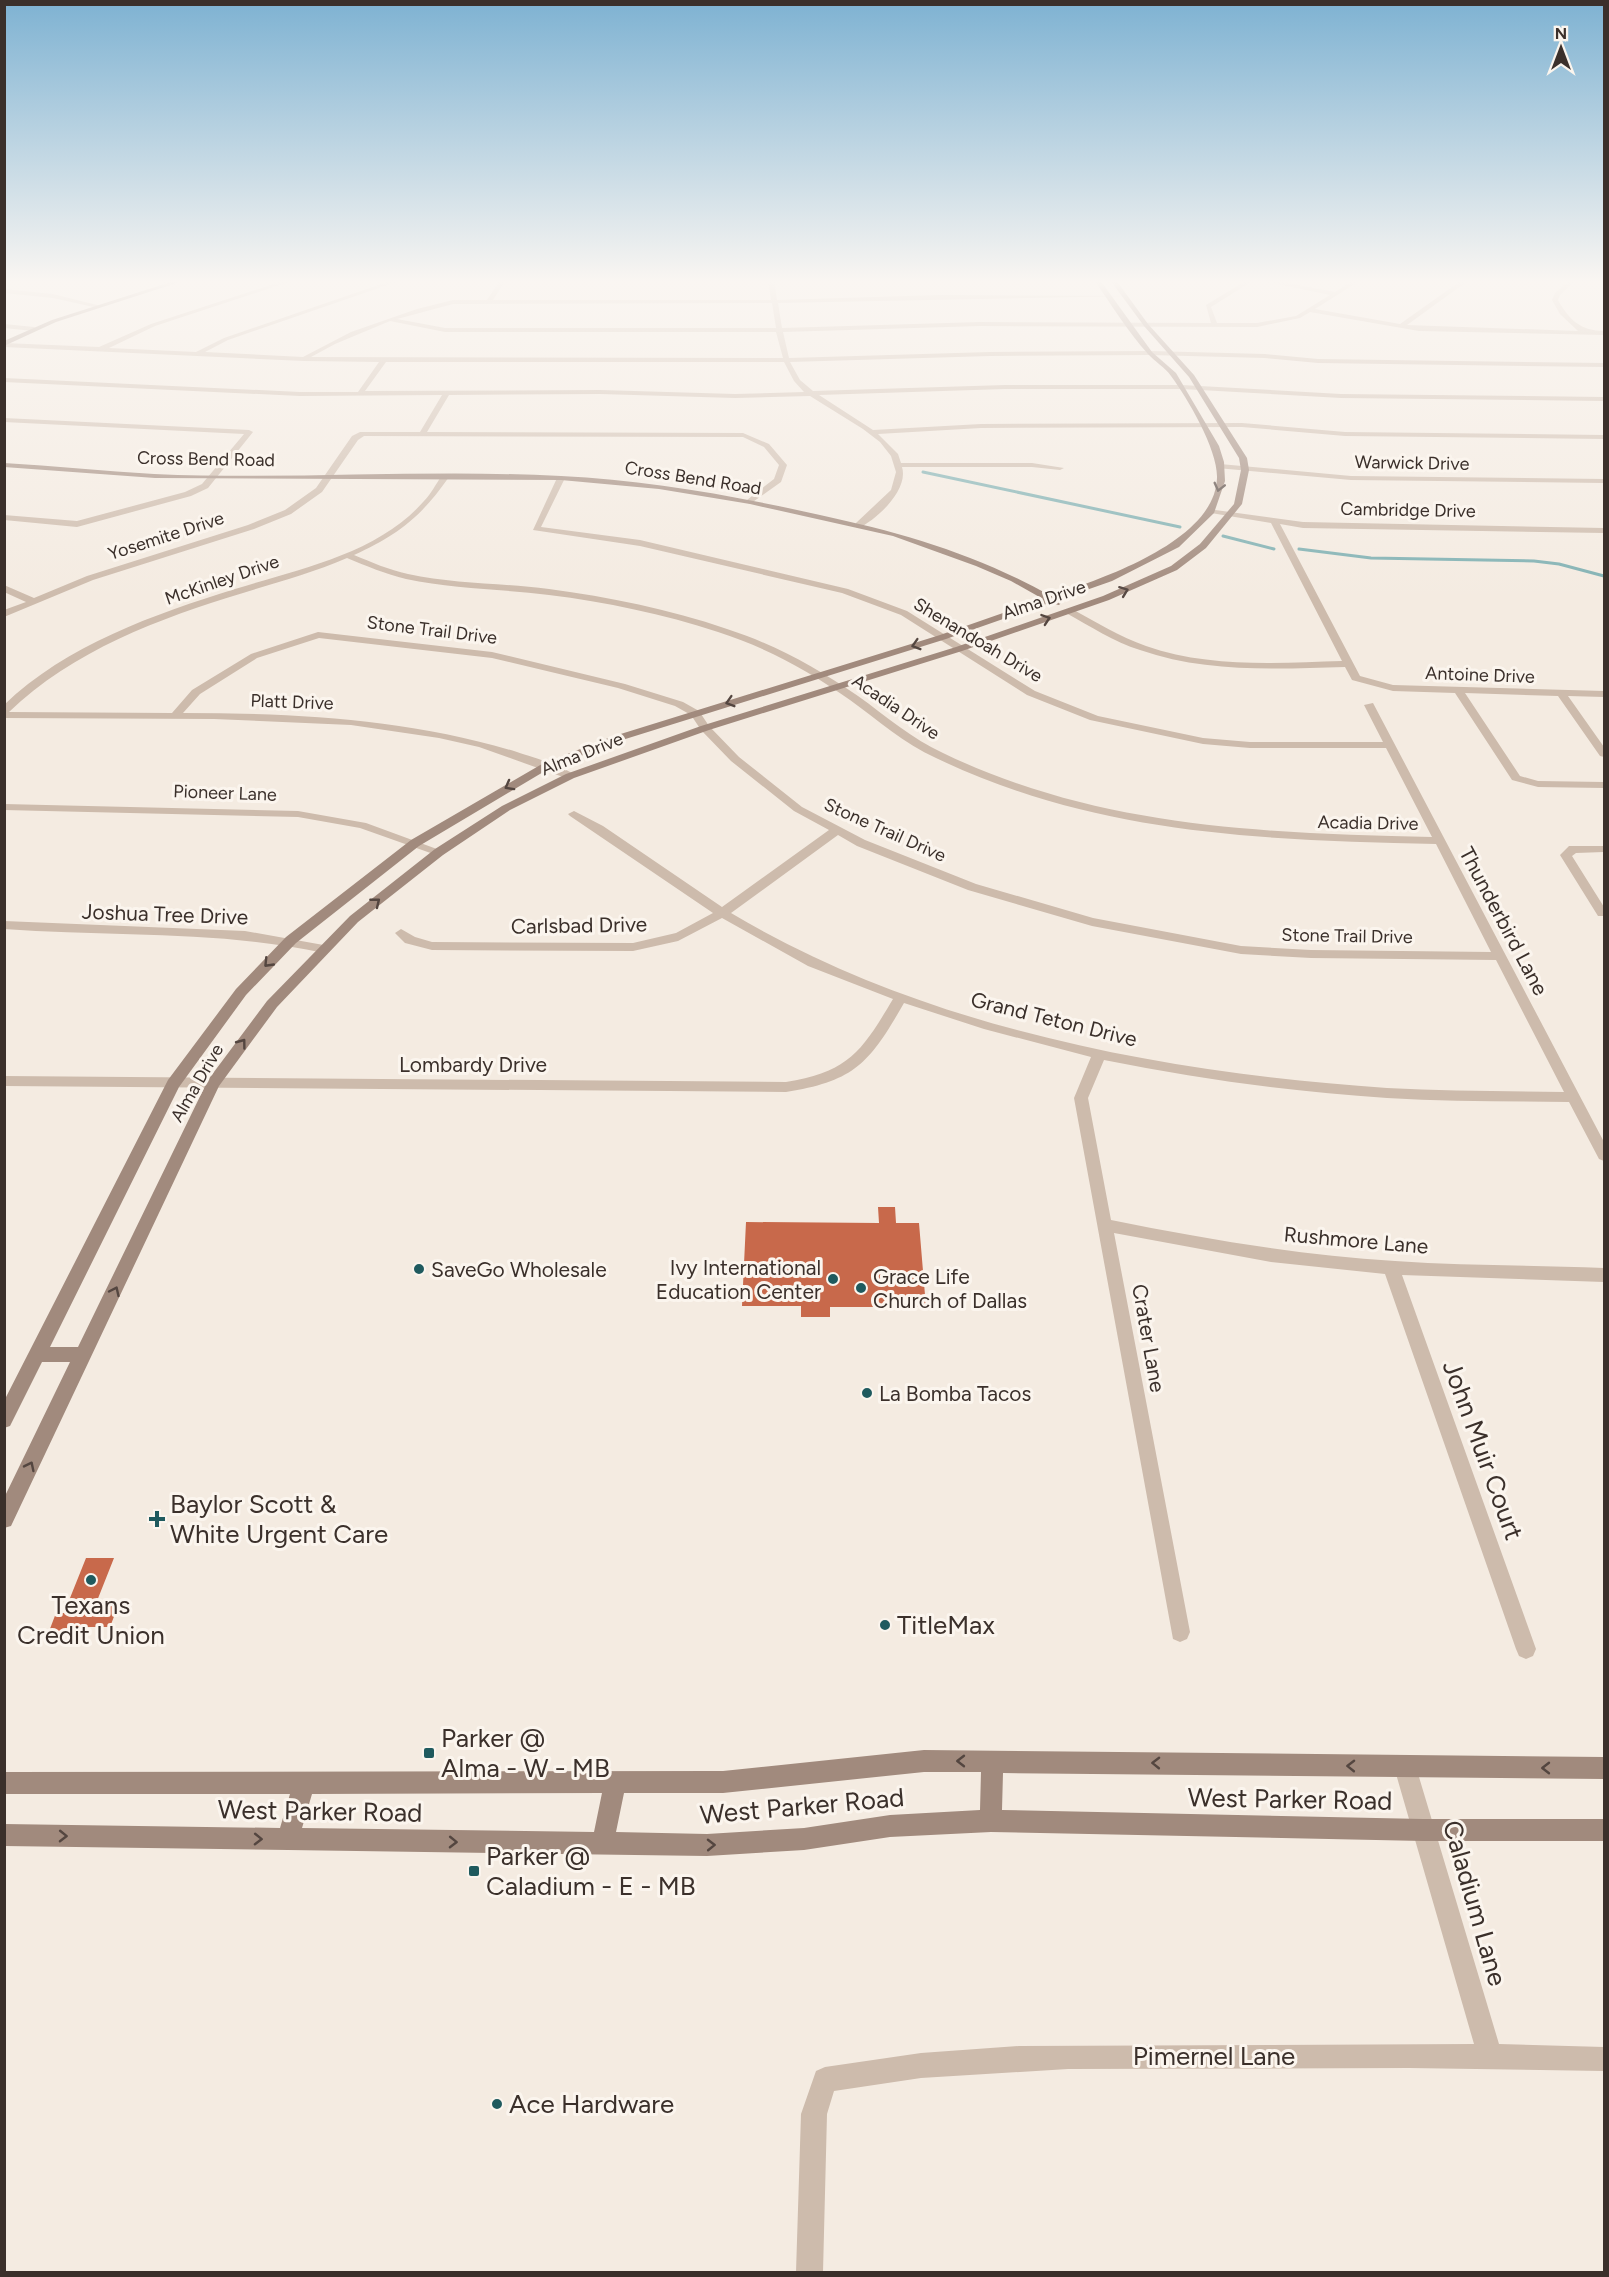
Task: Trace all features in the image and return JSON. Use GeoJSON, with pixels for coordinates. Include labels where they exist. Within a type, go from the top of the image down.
{"type":"FeatureCollection","features":[{"type":"Feature","properties":{"kind":"main road","name":"Alma Drive"},"geometry":{"type":"LineString","coordinates":[[4,1420],[173,1084],[241,992],[291,940],[414,843],[546,766],[695,713],[943,637],[1052,600],[1109,579],[1176,545],[1211,511],[1221,481],[1215,446],[1182,387]]}},
{"type":"Feature","properties":{"kind":"main road"},"geometry":{"type":"LineString","coordinates":[[1198,387],[1225,426],[1243,458],[1245,470]]}},
{"type":"Feature","properties":{"kind":"main road","name":"Cross Bend Road"},"geometry":{"type":"LineString","coordinates":[[4,465],[124,474],[561,478],[659,487],[750,502],[859,525],[938,548],[1014,579],[1069,611]]}},
{"type":"Feature","properties":{"kind":"main road","name":"Alma Drive"},"geometry":{"type":"LineString","coordinates":[[4,1519],[85,1355],[213,1084],[272,1004],[354,919],[439,852],[506,808],[570,776],[705,728],[1069,611],[1140,585],[1174,568],[1203,546],[1238,504],[1245,470]]}},
{"type":"Feature","properties":{"kind":"main road"},"geometry":{"type":"LineString","coordinates":[[38,1354],[85,1355]]}},
{"type":"Feature","properties":{"kind":"main road","name":"West Parker Road"},"geometry":{"type":"LineString","coordinates":[[4,1783],[723,1782],[924,1761],[1605,1768]]}},
{"type":"Feature","properties":{"kind":"main road"},"geometry":{"type":"LineString","coordinates":[[991,1821],[992,1761]]}},
{"type":"Feature","properties":{"kind":"main road"},"geometry":{"type":"LineString","coordinates":[[603,1844],[615,1781]]}},
{"type":"Feature","properties":{"kind":"main road"},"geometry":{"type":"LineString","coordinates":[[288,1839],[304,1784]]}},
{"type":"Feature","properties":{"kind":"main road","name":"West Parker Road"},"geometry":{"type":"LineString","coordinates":[[4,1836],[603,1844],[756,1843],[804,1839],[890,1826],[991,1821],[1423,1830],[1605,1830]]}},
{"type":"Feature","properties":{"kind":"street"},"geometry":{"type":"LineString","coordinates":[[135,386],[277,393],[446,395],[600,392],[735,396],[1005,387],[1198,387],[1341,396],[1605,399]]}},
{"type":"Feature","properties":{"kind":"street"},"geometry":{"type":"LineString","coordinates":[[360,394],[365,386]]}},
{"type":"Feature","properties":{"kind":"street"},"geometry":{"type":"LineString","coordinates":[[801,386],[808,393],[874,432],[885,441],[898,465],[899,478],[894,490],[859,525]]}},
{"type":"Feature","properties":{"kind":"street"},"geometry":{"type":"LineString","coordinates":[[423,433],[446,395]]}},
{"type":"Feature","properties":{"kind":"street"},"geometry":{"type":"LineString","coordinates":[[4,420],[249,432],[205,486],[188,494],[77,524],[4,517]]}},
{"type":"Feature","properties":{"kind":"street"},"geometry":{"type":"LineString","coordinates":[[874,432],[969,426],[1203,425],[1280,427],[1345,434],[1605,437]]}},
{"type":"Feature","properties":{"kind":"street"},"geometry":{"type":"LineString","coordinates":[[423,433],[751,436],[777,454],[783,465],[778,480],[750,502]]}},
{"type":"Feature","properties":{"kind":"street","name":"Yosemite Drive"},"geometry":{"type":"LineString","coordinates":[[4,614],[32,601],[150,557],[270,520],[306,501],[328,477],[358,434],[423,433]]}},
{"type":"Feature","properties":{"kind":"street"},"geometry":{"type":"LineString","coordinates":[[898,465],[1043,465],[1060,468]]}},
{"type":"Feature","properties":{"kind":"street","name":"Warwick Drive"},"geometry":{"type":"LineString","coordinates":[[1220,466],[1351,478],[1605,481]]}},
{"type":"Feature","properties":{"kind":"street","name":"McKinley Drive"},"geometry":{"type":"LineString","coordinates":[[4,713],[33,683],[119,637],[208,601],[346,555],[373,542],[413,516],[428,502],[445,477]]}},
{"type":"Feature","properties":{"kind":"street","name":"Shenandoah Drive"},"geometry":{"type":"LineString","coordinates":[[561,478],[536,528],[640,543],[812,582],[904,613],[1031,693],[1094,718],[1203,741],[1250,744],[1390,745]]}},
{"type":"Feature","properties":{"kind":"street","name":"Cambridge Drive"},"geometry":{"type":"LineString","coordinates":[[1211,511],[1303,525],[1605,530]]}},
{"type":"Feature","properties":{"kind":"street"},"geometry":{"type":"LineString","coordinates":[[1275,522],[1347,664]]}},
{"type":"Feature","properties":{"kind":"street","name":"Acadia Drive"},"geometry":{"type":"LineString","coordinates":[[346,555],[405,576],[553,592],[615,603],[700,623],[781,651],[838,687],[909,740],[940,756],[1028,792],[1077,807],[1130,819],[1232,834],[1439,841]]}},
{"type":"Feature","properties":{"kind":"street"},"geometry":{"type":"LineString","coordinates":[[4,588],[32,601]]}},
{"type":"Feature","properties":{"kind":"street","name":"Cross Bend Road"},"geometry":{"type":"LineString","coordinates":[[1069,611],[1133,644],[1191,660],[1239,665],[1347,664]]}},
{"type":"Feature","properties":{"kind":"street","name":"Stone Trail Drive"},"geometry":{"type":"LineString","coordinates":[[176,716],[196,692],[254,656],[318,635],[492,655],[658,696],[695,713],[705,728],[764,783],[798,809],[836,831],[918,867],[972,887],[1092,922],[1168,939],[1241,950],[1311,954],[1501,956]]}},
{"type":"Feature","properties":{"kind":"street","name":"Antoine Drive"},"geometry":{"type":"LineString","coordinates":[[1347,664],[1356,678],[1393,688],[1605,694]]}},
{"type":"Feature","properties":{"kind":"street"},"geometry":{"type":"LineString","coordinates":[[1460,691],[1510,773],[1516,778],[1538,784],[1605,785]]}},
{"type":"Feature","properties":{"kind":"street"},"geometry":{"type":"LineString","coordinates":[[1561,693],[1605,754]]}},
{"type":"Feature","properties":{"kind":"street","name":"Thunderbird Lane"},"geometry":{"type":"LineString","coordinates":[[1369,705],[1605,1155]]}},
{"type":"Feature","properties":{"kind":"street","name":"Platt Drive"},"geometry":{"type":"LineString","coordinates":[[4,713],[315,718],[407,727],[448,736],[546,766],[570,776]]}},
{"type":"Feature","properties":{"kind":"street","name":"Pioneer Lane"},"geometry":{"type":"LineString","coordinates":[[4,807],[298,814],[362,825],[439,852]]}},
{"type":"Feature","properties":{"kind":"street","name":"Grand Teton Drive"},"geometry":{"type":"LineString","coordinates":[[574,814],[630,849],[668,878],[721,912],[814,963],[901,997],[975,1022],[1099,1055],[1274,1083],[1388,1093],[1574,1097]]}},
{"type":"Feature","properties":{"kind":"street","name":"Carlsbad Drive"},"geometry":{"type":"LineString","coordinates":[[401,933],[410,940],[432,946],[633,947],[661,942],[686,934],[721,912],[836,831]]}},
{"type":"Feature","properties":{"kind":"street"},"geometry":{"type":"LineString","coordinates":[[1605,849],[1568,851],[1566,859],[1586,890],[1605,908]]}},
{"type":"Feature","properties":{"kind":"street","name":"Joshua Tree Drive"},"geometry":{"type":"LineString","coordinates":[[4,925],[76,931],[231,934],[291,940],[324,949]]}},
{"type":"Feature","properties":{"kind":"street","name":"Lombardy Drive"},"geometry":{"type":"LineString","coordinates":[[4,1081],[774,1087],[808,1084],[852,1066],[870,1050],[901,997]]}},
{"type":"Feature","properties":{"kind":"street","name":"Crater Lane"},"geometry":{"type":"LineString","coordinates":[[1099,1055],[1081,1098],[1180,1632]]}},
{"type":"Feature","properties":{"kind":"street","name":"Rushmore Lane"},"geometry":{"type":"LineString","coordinates":[[1106,1225],[1263,1254],[1391,1268],[1605,1275]]}},
{"type":"Feature","properties":{"kind":"street","name":"John Muir Court"},"geometry":{"type":"LineString","coordinates":[[1391,1268],[1526,1649]]}},
{"type":"Feature","properties":{"kind":"street","name":"Caladium Lane"},"geometry":{"type":"LineString","coordinates":[[1405,1767],[1490,2056]]}},
{"type":"Feature","properties":{"kind":"street","name":"Pimernel Lane"},"geometry":{"type":"LineString","coordinates":[[809,2272],[814,2115],[825,2080],[851,2074],[1005,2059],[1124,2056],[1490,2056],[1605,2059]]}},
{"type":"Feature","properties":{"kind":"building","name":"Ivy International Education Center"},"geometry":{"type":"Polygon","coordinates":[[[878,1207],[895,1207],[896,1223],[919,1223],[926,1307],[830,1307],[830,1317],[801,1317],[801,1306],[742,1306],[746,1222],[879,1223],[878,1207]]]}},
{"type":"Feature","properties":{"kind":"building","name":"Texans Credit Union"},"geometry":{"type":"Polygon","coordinates":[[[86,1558],[114,1558],[95,1606],[118,1606],[110,1627],[71,1627],[68,1634],[48,1634],[56,1613],[64,1613],[86,1558]]]}},
{"type":"Feature","properties":{"kind":"waterway"},"geometry":{"type":"LineString","coordinates":[[923,472],[1180,527]]}},
{"type":"Feature","properties":{"kind":"waterway"},"geometry":{"type":"LineString","coordinates":[[1223,536],[1274,549]]}},
{"type":"Feature","properties":{"kind":"waterway"},"geometry":{"type":"LineString","coordinates":[[1299,549],[1371,558],[1534,561],[1559,564],[1604,576]]}},
{"type":"Feature","properties":{"kind":"place","name":"SaveGo Wholesale"},"geometry":{"type":"Point","coordinates":[419,1269]}},
{"type":"Feature","properties":{"kind":"place","name":"Ivy International Education Center"},"geometry":{"type":"Point","coordinates":[833,1279]}},
{"type":"Feature","properties":{"kind":"place","name":"Grace Life Church of Dallas"},"geometry":{"type":"Point","coordinates":[861,1288]}},
{"type":"Feature","properties":{"kind":"place","name":"La Bomba Tacos"},"geometry":{"type":"Point","coordinates":[867,1393]}},
{"type":"Feature","properties":{"kind":"place","name":"Baylor Scott & White Urgent Care"},"geometry":{"type":"Point","coordinates":[157,1519]}},
{"type":"Feature","properties":{"kind":"place","name":"Texans Credit Union"},"geometry":{"type":"Point","coordinates":[91,1580]}},
{"type":"Feature","properties":{"kind":"place","name":"TitleMax"},"geometry":{"type":"Point","coordinates":[885,1625]}},
{"type":"Feature","properties":{"kind":"place","name":"Parker @ Alma - W - MB"},"geometry":{"type":"Point","coordinates":[429,1753]}},
{"type":"Feature","properties":{"kind":"place","name":"Parker @ Caladium - E - MB"},"geometry":{"type":"Point","coordinates":[474,1871]}},
{"type":"Feature","properties":{"kind":"place","name":"Ace Hardware"},"geometry":{"type":"Point","coordinates":[497,2104]}}]}
